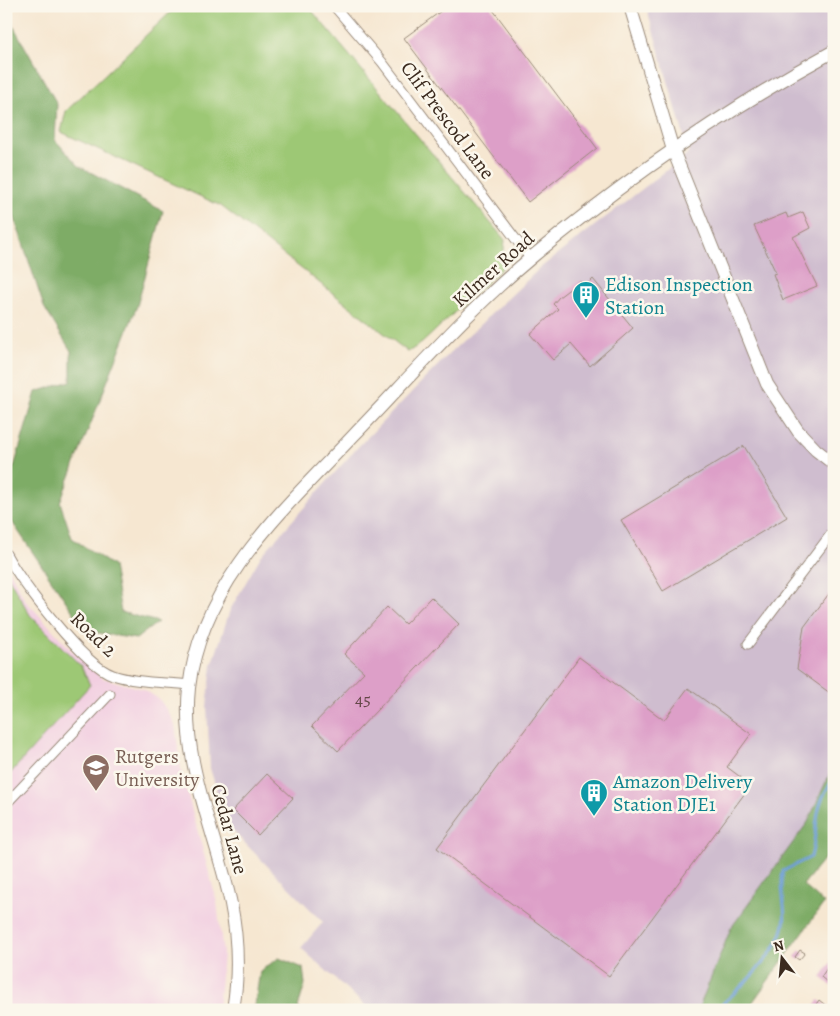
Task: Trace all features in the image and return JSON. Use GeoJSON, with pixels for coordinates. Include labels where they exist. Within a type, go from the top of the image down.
{"type":"FeatureCollection","features":[{"type":"Feature","properties":{"kind":"street","name":"Clif Prescod Lane"},"geometry":{"type":"LineString","coordinates":[[334,6],[382,62],[530,258]]}},
{"type":"Feature","properties":{"kind":"street"},"geometry":{"type":"LineString","coordinates":[[630,6],[673,150],[767,384],[798,431],[816,450],[834,464]]}},
{"type":"Feature","properties":{"kind":"street","name":"Kilmer Road"},"geometry":{"type":"LineString","coordinates":[[230,577],[246,554],[331,460],[457,328],[530,258],[673,150],[796,71],[834,51]]}},
{"type":"Feature","properties":{"kind":"street"},"geometry":{"type":"LineString","coordinates":[[748,644],[834,530]]}},
{"type":"Feature","properties":{"kind":"street","name":"Road 2"},"geometry":{"type":"LineString","coordinates":[[6,554],[31,594],[96,664],[112,674],[121,676],[140,680],[190,684]]}},
{"type":"Feature","properties":{"kind":"street","name":"Cedar Lane"},"geometry":{"type":"LineString","coordinates":[[230,577],[205,622],[196,649],[190,684],[188,724],[191,753],[230,902],[237,943],[237,983],[233,1010]]}},
{"type":"Feature","properties":{"kind":"street"},"geometry":{"type":"LineString","coordinates":[[6,804],[110,694]]}},
{"type":"Feature","properties":{"kind":"shaded area"},"geometry":{"type":"Polygon","coordinates":[[[646,6],[834,6],[834,764],[808,822],[731,928],[698,1010],[370,1010],[301,948],[323,922],[227,825],[210,768],[207,706],[212,666],[230,610],[261,556],[356,449],[450,353],[540,268],[689,153],[646,6]]]}},
{"type":"Feature","properties":{"kind":"shaded area","name":"Rutgers University"},"geometry":{"type":"Polygon","coordinates":[[[6,564],[26,601],[73,652],[102,678],[143,689],[159,699],[175,725],[181,770],[217,902],[223,954],[218,1010],[6,1010],[6,564]]]}},
{"type":"Feature","properties":{"kind":"green space"},"geometry":{"type":"Polygon","coordinates":[[[177,6],[308,6],[505,240],[502,268],[422,343],[408,352],[221,206],[61,132],[66,111],[177,6]]]}},
{"type":"Feature","properties":{"kind":"green space"},"geometry":{"type":"Polygon","coordinates":[[[6,13],[57,104],[55,140],[79,166],[163,211],[137,306],[60,502],[72,538],[113,566],[121,612],[158,622],[136,639],[86,631],[6,513],[6,475],[14,467],[36,392],[71,381],[71,351],[44,307],[12,210],[6,209],[6,13]]]}},
{"type":"Feature","properties":{"kind":"green space"},"geometry":{"type":"Polygon","coordinates":[[[6,573],[30,615],[81,666],[90,685],[6,778],[6,573]]]}},
{"type":"Feature","properties":{"kind":"green space"},"geometry":{"type":"Polygon","coordinates":[[[834,764],[834,847],[803,885],[824,903],[747,1010],[698,1010],[731,928],[808,822],[834,764]]]}},
{"type":"Feature","properties":{"kind":"green space"},"geometry":{"type":"Polygon","coordinates":[[[279,958],[303,968],[305,984],[298,1007],[301,1010],[254,1010],[260,971],[279,958]]]}},
{"type":"Feature","properties":{"kind":"building"},"geometry":{"type":"Polygon","coordinates":[[[448,6],[490,6],[597,148],[528,202],[404,38],[448,6]]]}},
{"type":"Feature","properties":{"kind":"building"},"geometry":{"type":"Polygon","coordinates":[[[803,212],[810,228],[793,237],[817,286],[783,300],[773,274],[776,273],[754,226],[786,213],[788,218],[803,212]]]}},
{"type":"Feature","properties":{"kind":"building","name":"Edison Inspection Station"},"geometry":{"type":"Polygon","coordinates":[[[593,279],[633,328],[590,366],[571,344],[553,360],[530,334],[558,309],[553,304],[559,297],[580,281],[585,287],[593,279]]]}},
{"type":"Feature","properties":{"kind":"building"},"geometry":{"type":"Polygon","coordinates":[[[744,446],[787,517],[663,591],[621,520],[744,446]]]}},
{"type":"Feature","properties":{"kind":"building"},"geometry":{"type":"Polygon","coordinates":[[[834,587],[834,696],[797,669],[804,627],[834,587]]]}},
{"type":"Feature","properties":{"kind":"building"},"geometry":{"type":"Polygon","coordinates":[[[431,597],[459,624],[338,751],[312,726],[364,672],[344,654],[387,607],[405,624],[431,597]]]}},
{"type":"Feature","properties":{"kind":"building","name":"Amazon Delivery Station DJE1"},"geometry":{"type":"Polygon","coordinates":[[[579,657],[664,720],[688,688],[751,734],[727,767],[751,785],[609,976],[437,848],[579,657]]]}},
{"type":"Feature","properties":{"kind":"building"},"geometry":{"type":"Polygon","coordinates":[[[267,774],[293,798],[258,835],[233,810],[267,774]]]}},
{"type":"Feature","properties":{"kind":"building"},"geometry":{"type":"Polygon","coordinates":[[[800,950],[805,953],[799,960],[795,957],[800,950]]]}},
{"type":"Feature","properties":{"kind":"building"},"geometry":{"type":"Polygon","coordinates":[[[834,958],[834,988],[821,977],[834,958]]]}},
{"type":"Feature","properties":{"kind":"building"},"geometry":{"type":"Polygon","coordinates":[[[819,1000],[829,1008],[827,1010],[812,1010],[819,1000]]]}},
{"type":"Feature","properties":{"kind":"waterway"},"geometry":{"type":"LineString","coordinates":[[715,1010],[756,971],[775,947],[781,935],[785,918],[782,884],[783,871],[811,857],[819,808],[822,798],[834,779]]}},
{"type":"Feature","properties":{"kind":"place","name":"Edison Inspection Station"},"geometry":{"type":"Point","coordinates":[586,319]}},
{"type":"Feature","properties":{"kind":"place","name":"Rutgers University"},"geometry":{"type":"Point","coordinates":[96,792]}},
{"type":"Feature","properties":{"kind":"place","name":"Amazon Delivery Station DJE1"},"geometry":{"type":"Point","coordinates":[594,817]}}]}
